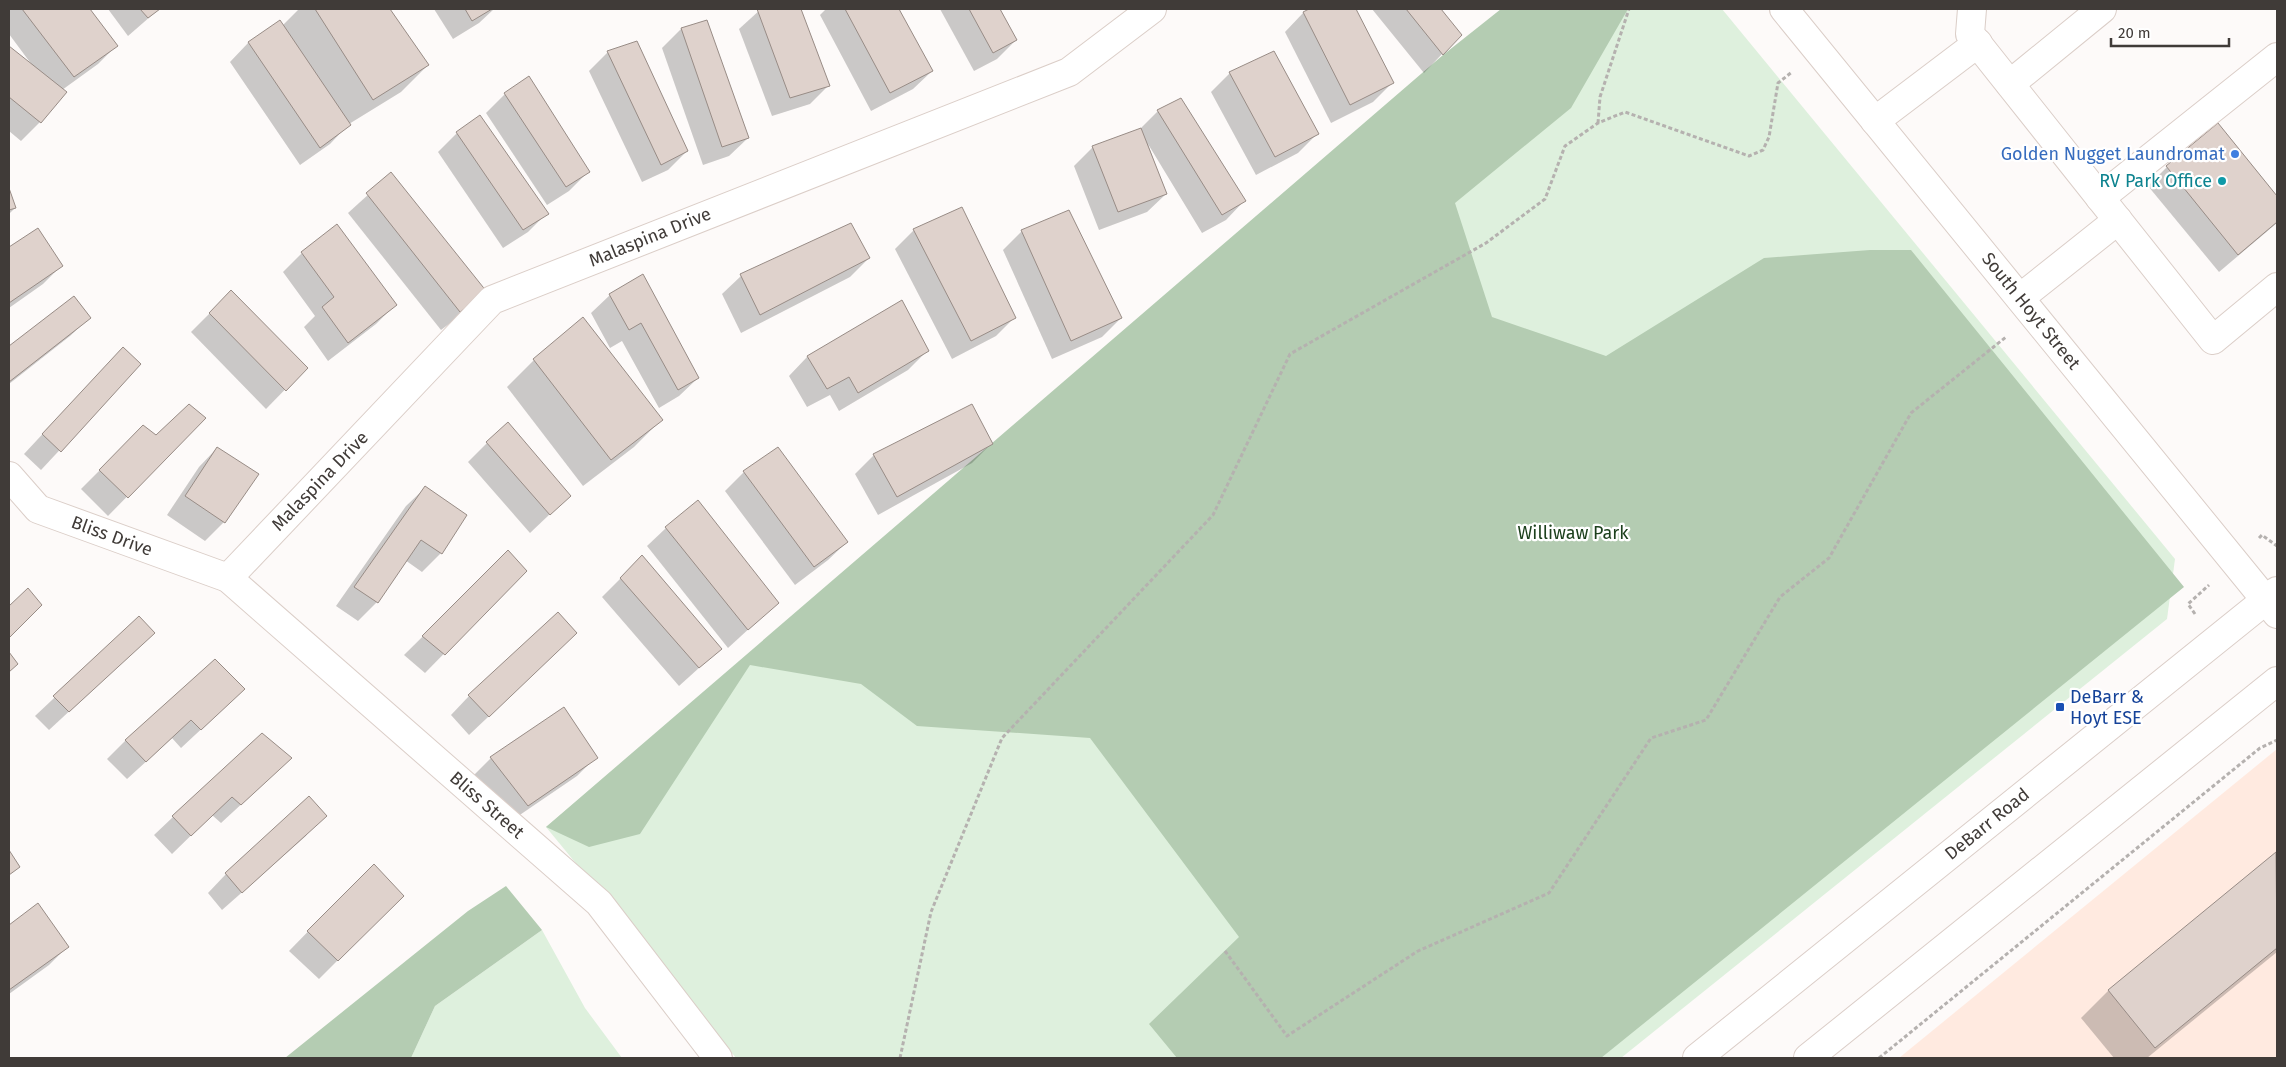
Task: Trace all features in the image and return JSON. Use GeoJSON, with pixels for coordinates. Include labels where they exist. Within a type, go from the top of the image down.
{"type":"FeatureCollection","features":[{"type":"Feature","properties":{"kind":"street","name":"Malaspina Drive"},"geometry":{"type":"LineString","coordinates":[[228,578],[492,300],[1069,72],[1152,9]]}},
{"type":"Feature","properties":{"kind":"street","name":"South Hoyt Street"},"geometry":{"type":"LineString","coordinates":[[1784,9],[2027,306],[2273,601]]}},
{"type":"Feature","properties":{"kind":"street"},"geometry":{"type":"LineString","coordinates":[[1972,9],[1970,34],[2213,340],[2277,287]]}},
{"type":"Feature","properties":{"kind":"street"},"geometry":{"type":"LineString","coordinates":[[2010,84],[2102,9]]}},
{"type":"Feature","properties":{"kind":"street"},"geometry":{"type":"LineString","coordinates":[[1875,121],[1978,43]]}},
{"type":"Feature","properties":{"kind":"street"},"geometry":{"type":"LineString","coordinates":[[2100,198],[2277,57]]}},
{"type":"Feature","properties":{"kind":"street"},"geometry":{"type":"LineString","coordinates":[[2027,306],[2118,220]]}},
{"type":"Feature","properties":{"kind":"street","name":"Bliss Drive"},"geometry":{"type":"LineString","coordinates":[[9,476],[38,509],[228,578]]}},
{"type":"Feature","properties":{"kind":"street","name":"Bliss Street"},"geometry":{"type":"LineString","coordinates":[[228,578],[599,903],[718,1058]]}},
{"type":"Feature","properties":{"kind":"street","name":"DeBarr Road"},"geometry":{"type":"LineString","coordinates":[[1697,1058],[2273,601]]}},
{"type":"Feature","properties":{"kind":"street"},"geometry":{"type":"LineString","coordinates":[[1808,1058],[2277,681]]}},
{"type":"Feature","properties":{"kind":"path"},"geometry":{"type":"LineString","coordinates":[[1598,123],[1600,97],[1629,9]]}},
{"type":"Feature","properties":{"kind":"path"},"geometry":{"type":"LineString","coordinates":[[900,1058],[931,912],[1002,738],[1213,515],[1290,354],[1486,243],[1545,199],[1565,146],[1598,123],[1625,112],[1749,156],[1763,150],[1769,137],[1778,83],[1818,50]]}},
{"type":"Feature","properties":{"kind":"path"},"geometry":{"type":"LineString","coordinates":[[1225,951],[1287,1036],[1418,951],[1549,893],[1651,738],[1706,720],[1780,596],[1829,558],[1911,413],[2027,306]]}},
{"type":"Feature","properties":{"kind":"path"},"geometry":{"type":"LineString","coordinates":[[2262,535],[2277,546]]}},
{"type":"Feature","properties":{"kind":"path"},"geometry":{"type":"LineString","coordinates":[[1879,1058],[2260,748],[2277,740]]}},
{"type":"Feature","properties":{"kind":"shaded area"},"geometry":{"type":"Polygon","coordinates":[[[2277,749],[2277,1058],[1899,1058],[2277,749]]]}},
{"type":"Feature","properties":{"kind":"green space","name":"Williwaw Park"},"geometry":{"type":"Polygon","coordinates":[[[1501,9],[1628,9],[1571,108],[1455,203],[1492,317],[1606,356],[1764,258],[1870,250],[1911,250],[2184,587],[1601,1058],[1177,1058],[1149,1024],[1239,937],[1090,738],[917,726],[861,684],[750,665],[640,834],[589,847],[546,827],[1443,55],[1501,9]]]}},
{"type":"Feature","properties":{"kind":"green space","name":"Williwaw Park"},"geometry":{"type":"Polygon","coordinates":[[[1510,9],[1722,9],[2175,559],[2167,619],[1621,1058],[736,1058],[546,827],[1510,9]]]}},
{"type":"Feature","properties":{"kind":"green space"},"geometry":{"type":"Polygon","coordinates":[[[506,886],[542,930],[435,1006],[411,1058],[285,1058],[468,911],[506,886]]]}},
{"type":"Feature","properties":{"kind":"green space"},"geometry":{"type":"Polygon","coordinates":[[[542,930],[585,1008],[622,1058],[411,1058],[435,1006],[542,930]]]}},
{"type":"Feature","properties":{"kind":"building"},"geometry":{"type":"Polygon","coordinates":[[[22,9],[90,9],[118,46],[74,77],[22,9]]]}},
{"type":"Feature","properties":{"kind":"building"},"geometry":{"type":"Polygon","coordinates":[[[140,9],[160,9],[148,18],[140,9]]]}},
{"type":"Feature","properties":{"kind":"building"},"geometry":{"type":"Polygon","coordinates":[[[315,9],[390,9],[429,65],[373,100],[315,9]]]}},
{"type":"Feature","properties":{"kind":"building"},"geometry":{"type":"Polygon","coordinates":[[[465,9],[492,9],[472,21],[465,9]]]}},
{"type":"Feature","properties":{"kind":"building"},"geometry":{"type":"Polygon","coordinates":[[[757,9],[801,9],[830,86],[790,98],[757,9]]]}},
{"type":"Feature","properties":{"kind":"building"},"geometry":{"type":"Polygon","coordinates":[[[845,9],[899,9],[933,71],[890,93],[845,9]]]}},
{"type":"Feature","properties":{"kind":"building"},"geometry":{"type":"Polygon","coordinates":[[[969,9],[1000,9],[1017,40],[993,53],[969,9]]]}},
{"type":"Feature","properties":{"kind":"building"},"geometry":{"type":"Polygon","coordinates":[[[1309,9],[1356,9],[1394,83],[1350,105],[1303,12],[1309,9]]]}},
{"type":"Feature","properties":{"kind":"building"},"geometry":{"type":"Polygon","coordinates":[[[1406,9],[1441,9],[1462,35],[1443,55],[1406,9]]]}},
{"type":"Feature","properties":{"kind":"building"},"geometry":{"type":"Polygon","coordinates":[[[280,20],[351,125],[320,148],[248,42],[280,20]]]}},
{"type":"Feature","properties":{"kind":"building"},"geometry":{"type":"Polygon","coordinates":[[[707,20],[749,138],[722,147],[681,28],[707,20]]]}},
{"type":"Feature","properties":{"kind":"building"},"geometry":{"type":"Polygon","coordinates":[[[637,41],[688,151],[661,165],[607,51],[637,41]]]}},
{"type":"Feature","properties":{"kind":"building"},"geometry":{"type":"Polygon","coordinates":[[[9,46],[67,92],[41,123],[9,97],[9,46]]]}},
{"type":"Feature","properties":{"kind":"building"},"geometry":{"type":"Polygon","coordinates":[[[1274,51],[1319,134],[1275,157],[1229,72],[1274,51]]]}},
{"type":"Feature","properties":{"kind":"building"},"geometry":{"type":"Polygon","coordinates":[[[529,76],[590,172],[566,187],[504,93],[529,76]]]}},
{"type":"Feature","properties":{"kind":"building"},"geometry":{"type":"Polygon","coordinates":[[[1181,98],[1246,201],[1222,215],[1157,110],[1181,98]]]}},
{"type":"Feature","properties":{"kind":"building"},"geometry":{"type":"Polygon","coordinates":[[[480,115],[549,214],[523,230],[456,132],[480,115]]]}},
{"type":"Feature","properties":{"kind":"building","name":"RV Park Office"},"geometry":{"type":"Polygon","coordinates":[[[2218,123],[2277,196],[2277,222],[2238,255],[2166,166],[2218,123]]]}},
{"type":"Feature","properties":{"kind":"building"},"geometry":{"type":"Polygon","coordinates":[[[1141,128],[1167,194],[1118,212],[1092,146],[1141,128]]]}},
{"type":"Feature","properties":{"kind":"building"},"geometry":{"type":"Polygon","coordinates":[[[391,172],[487,292],[460,312],[366,193],[391,172]]]}},
{"type":"Feature","properties":{"kind":"building"},"geometry":{"type":"Polygon","coordinates":[[[9,188],[16,208],[9,210],[9,188]]]}},
{"type":"Feature","properties":{"kind":"building"},"geometry":{"type":"Polygon","coordinates":[[[962,207],[1016,318],[971,341],[913,229],[962,207]]]}},
{"type":"Feature","properties":{"kind":"building"},"geometry":{"type":"Polygon","coordinates":[[[1069,210],[1122,318],[1071,341],[1021,230],[1069,210]]]}},
{"type":"Feature","properties":{"kind":"building"},"geometry":{"type":"Polygon","coordinates":[[[851,223],[870,258],[760,315],[740,274],[851,223]]]}},
{"type":"Feature","properties":{"kind":"building"},"geometry":{"type":"Polygon","coordinates":[[[337,224],[397,305],[348,343],[322,307],[334,297],[301,252],[337,224]]]}},
{"type":"Feature","properties":{"kind":"building"},"geometry":{"type":"Polygon","coordinates":[[[38,228],[63,266],[9,303],[9,247],[38,228]]]}},
{"type":"Feature","properties":{"kind":"building"},"geometry":{"type":"Polygon","coordinates":[[[643,274],[699,378],[678,390],[641,323],[629,330],[609,294],[643,274]]]}},
{"type":"Feature","properties":{"kind":"building"},"geometry":{"type":"Polygon","coordinates":[[[231,290],[308,368],[286,391],[209,313],[231,290]]]}},
{"type":"Feature","properties":{"kind":"building"},"geometry":{"type":"Polygon","coordinates":[[[74,296],[91,318],[9,382],[9,346],[74,296]]]}},
{"type":"Feature","properties":{"kind":"building"},"geometry":{"type":"Polygon","coordinates":[[[902,300],[929,351],[858,393],[849,377],[827,389],[807,356],[902,300]]]}},
{"type":"Feature","properties":{"kind":"building"},"geometry":{"type":"Polygon","coordinates":[[[583,317],[663,420],[611,460],[533,359],[583,317]]]}},
{"type":"Feature","properties":{"kind":"building"},"geometry":{"type":"Polygon","coordinates":[[[123,347],[141,364],[61,452],[42,434],[123,347]]]}},
{"type":"Feature","properties":{"kind":"building"},"geometry":{"type":"Polygon","coordinates":[[[189,404],[206,418],[128,498],[99,470],[143,425],[156,435],[189,404]]]}},
{"type":"Feature","properties":{"kind":"building"},"geometry":{"type":"Polygon","coordinates":[[[972,404],[993,444],[897,497],[873,454],[972,404]]]}},
{"type":"Feature","properties":{"kind":"building"},"geometry":{"type":"Polygon","coordinates":[[[508,422],[571,496],[550,515],[486,442],[508,422]]]}},
{"type":"Feature","properties":{"kind":"building"},"geometry":{"type":"Polygon","coordinates":[[[217,447],[259,474],[225,523],[185,496],[217,447]]]}},
{"type":"Feature","properties":{"kind":"building"},"geometry":{"type":"Polygon","coordinates":[[[778,447],[848,542],[814,567],[743,471],[778,447]]]}},
{"type":"Feature","properties":{"kind":"building"},"geometry":{"type":"Polygon","coordinates":[[[425,486],[467,515],[442,554],[421,540],[378,603],[354,587],[425,486]]]}},
{"type":"Feature","properties":{"kind":"building"},"geometry":{"type":"Polygon","coordinates":[[[698,500],[779,603],[748,630],[665,527],[698,500]]]}},
{"type":"Feature","properties":{"kind":"building"},"geometry":{"type":"Polygon","coordinates":[[[508,550],[527,571],[445,655],[422,636],[508,550]]]}},
{"type":"Feature","properties":{"kind":"building"},"geometry":{"type":"Polygon","coordinates":[[[642,555],[722,649],[699,668],[620,578],[642,555]]]}},
{"type":"Feature","properties":{"kind":"building"},"geometry":{"type":"Polygon","coordinates":[[[28,588],[42,605],[9,638],[9,606],[28,588]]]}},
{"type":"Feature","properties":{"kind":"building"},"geometry":{"type":"Polygon","coordinates":[[[558,612],[577,633],[489,717],[468,695],[558,612]]]}},
{"type":"Feature","properties":{"kind":"building"},"geometry":{"type":"Polygon","coordinates":[[[139,616],[155,633],[69,712],[53,696],[139,616]]]}},
{"type":"Feature","properties":{"kind":"building"},"geometry":{"type":"Polygon","coordinates":[[[9,652],[18,664],[9,672],[9,652]]]}},
{"type":"Feature","properties":{"kind":"building"},"geometry":{"type":"Polygon","coordinates":[[[215,659],[245,689],[201,730],[191,720],[146,762],[125,740],[215,659]]]}},
{"type":"Feature","properties":{"kind":"building"},"geometry":{"type":"Polygon","coordinates":[[[564,707],[598,758],[528,806],[490,757],[564,707]]]}},
{"type":"Feature","properties":{"kind":"building"},"geometry":{"type":"Polygon","coordinates":[[[262,733],[292,758],[241,805],[232,797],[191,836],[172,816],[262,733]]]}},
{"type":"Feature","properties":{"kind":"building"},"geometry":{"type":"Polygon","coordinates":[[[309,796],[327,816],[242,893],[225,873],[309,796]]]}},
{"type":"Feature","properties":{"kind":"building"},"geometry":{"type":"Polygon","coordinates":[[[9,850],[20,867],[9,875],[9,850]]]}},
{"type":"Feature","properties":{"kind":"building"},"geometry":{"type":"Polygon","coordinates":[[[2276,852],[2277,948],[2155,1048],[2108,990],[2276,852]]]}},
{"type":"Feature","properties":{"kind":"building"},"geometry":{"type":"Polygon","coordinates":[[[374,864],[404,896],[338,961],[307,931],[374,864]]]}},
{"type":"Feature","properties":{"kind":"building"},"geometry":{"type":"Polygon","coordinates":[[[38,903],[69,947],[9,990],[9,925],[38,903]]]}},
{"type":"Feature","properties":{"kind":"place","name":"Golden Nugget Laundromat"},"geometry":{"type":"Point","coordinates":[2235,154]}},
{"type":"Feature","properties":{"kind":"place","name":"RV Park Office"},"geometry":{"type":"Point","coordinates":[2222,181]}},
{"type":"Feature","properties":{"kind":"place","name":"DeBarr & Hoyt ESE"},"geometry":{"type":"Point","coordinates":[2060,707]}}]}
